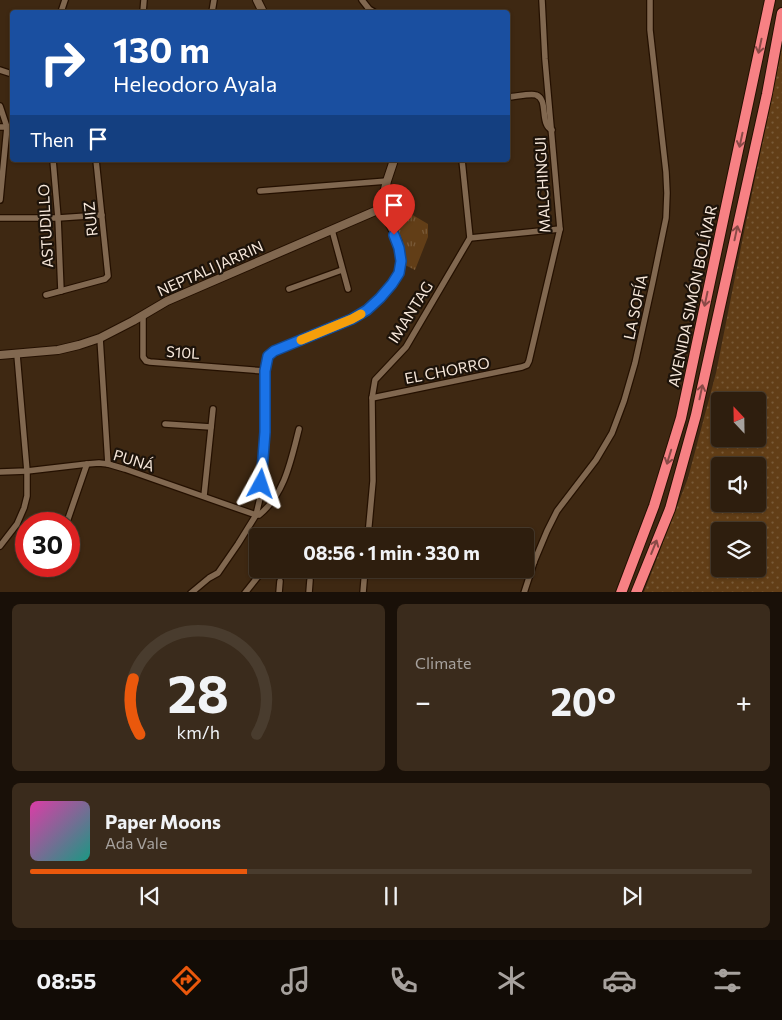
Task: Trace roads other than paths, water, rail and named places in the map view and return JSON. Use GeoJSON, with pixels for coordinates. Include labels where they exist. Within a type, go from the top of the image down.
{"type":"FeatureCollection","features":[{"type":"Feature","properties":{"kind":"highway","name":"AVENIDA SIMÓN BOLÍVAR"},"geometry":{"type":"LineString","coordinates":[[621,592],[654,506],[681,418],[770,0]]}},
{"type":"Feature","properties":{"kind":"highway","name":"AVENIDA SIMÓN BOLÍVAR"},"geometry":{"type":"LineString","coordinates":[[636,592],[670,509],[696,415],[767,94],[782,13]]}},
{"type":"Feature","properties":{"kind":"street"},"geometry":{"type":"LineString","coordinates":[[362,0],[371,10]]}},
{"type":"Feature","properties":{"kind":"street","name":"MALCHINGUI"},"geometry":{"type":"LineString","coordinates":[[527,365],[560,229],[545,59],[542,0]]}},
{"type":"Feature","properties":{"kind":"street","name":"LA SOFÍA"},"geometry":{"type":"LineString","coordinates":[[534,562],[557,512],[596,460],[612,432],[624,401],[635,363],[654,281],[666,218],[667,193],[650,30],[650,0]]}},
{"type":"Feature","properties":{"kind":"street"},"geometry":{"type":"LineString","coordinates":[[510,97],[534,94],[539,96],[542,100],[546,124],[552,130]]}},
{"type":"Feature","properties":{"kind":"street"},"geometry":{"type":"LineString","coordinates":[[0,106],[10,127],[0,200]]}},
{"type":"Feature","properties":{"kind":"street"},"geometry":{"type":"LineString","coordinates":[[0,127],[10,127]]}},
{"type":"Feature","properties":{"kind":"street","name":"ASTUDILLO"},"geometry":{"type":"LineString","coordinates":[[53,162],[61,291]]}},
{"type":"Feature","properties":{"kind":"street","name":"RUIZ"},"geometry":{"type":"LineString","coordinates":[[61,291],[105,279],[108,276],[96,162]]}},
{"type":"Feature","properties":{"kind":"street"},"geometry":{"type":"LineString","coordinates":[[190,592],[218,573],[256,515],[260,498],[264,454],[266,414],[265,371],[270,354],[352,319],[367,310],[380,298],[399,273],[401,261],[399,248],[380,209],[393,162]]}},
{"type":"Feature","properties":{"kind":"street"},"geometry":{"type":"LineString","coordinates":[[462,162],[470,238],[560,229]]}},
{"type":"Feature","properties":{"kind":"street"},"geometry":{"type":"LineString","coordinates":[[260,191],[387,181]]}},
{"type":"Feature","properties":{"kind":"street","name":"NEPTALI JARRIN"},"geometry":{"type":"LineString","coordinates":[[0,355],[58,350],[79,346],[100,338],[167,301],[380,209]]}},
{"type":"Feature","properties":{"kind":"street"},"geometry":{"type":"LineString","coordinates":[[0,218],[58,218],[102,214]]}},
{"type":"Feature","properties":{"kind":"street"},"geometry":{"type":"LineString","coordinates":[[332,230],[348,289]]}},
{"type":"Feature","properties":{"kind":"street","name":"IMANTAG"},"geometry":{"type":"LineString","coordinates":[[369,528],[373,481],[372,398],[375,380],[406,347],[470,238]]}},
{"type":"Feature","properties":{"kind":"street"},"geometry":{"type":"LineString","coordinates":[[289,289],[342,270]]}},
{"type":"Feature","properties":{"kind":"street"},"geometry":{"type":"LineString","coordinates":[[46,296],[61,291]]}},
{"type":"Feature","properties":{"kind":"street","name":"S10L"},"geometry":{"type":"LineString","coordinates":[[143,315],[143,357],[146,361],[265,371]]}},
{"type":"Feature","properties":{"kind":"street"},"geometry":{"type":"LineString","coordinates":[[100,338],[108,464]]}},
{"type":"Feature","properties":{"kind":"street"},"geometry":{"type":"LineString","coordinates":[[0,546],[15,528],[27,496],[27,471],[17,354]]}},
{"type":"Feature","properties":{"kind":"street","name":"EL CHORRO"},"geometry":{"type":"LineString","coordinates":[[372,398],[527,365]]}},
{"type":"Feature","properties":{"kind":"street"},"geometry":{"type":"LineString","coordinates":[[204,496],[213,409]]}},
{"type":"Feature","properties":{"kind":"street"},"geometry":{"type":"LineString","coordinates":[[165,424],[211,427]]}},
{"type":"Feature","properties":{"kind":"street"},"geometry":{"type":"LineString","coordinates":[[256,515],[265,510],[282,487],[299,429]]}},
{"type":"Feature","properties":{"kind":"street"},"geometry":{"type":"LineString","coordinates":[[70,512],[87,464]]}},
{"type":"Feature","properties":{"kind":"street","name":"PUNÁ"},"geometry":{"type":"LineString","coordinates":[[0,472],[87,464],[108,464],[256,515]]}},
{"type":"Feature","properties":{"kind":"street"},"geometry":{"type":"LineString","coordinates":[[245,592],[257,578]]}},
{"type":"Feature","properties":{"kind":"street"},"geometry":{"type":"LineString","coordinates":[[363,592],[364,578]]}},
{"type":"Feature","properties":{"kind":"street","name":"LA SOFÍA"},"geometry":{"type":"LineString","coordinates":[[524,592],[529,578]]}},
{"type":"Feature","properties":{"kind":"street"},"geometry":{"type":"LineString","coordinates":[[309,592],[310,580]]}},
{"type":"Feature","properties":{"kind":"street"},"geometry":{"type":"LineString","coordinates":[[279,592],[280,581]]}}]}
